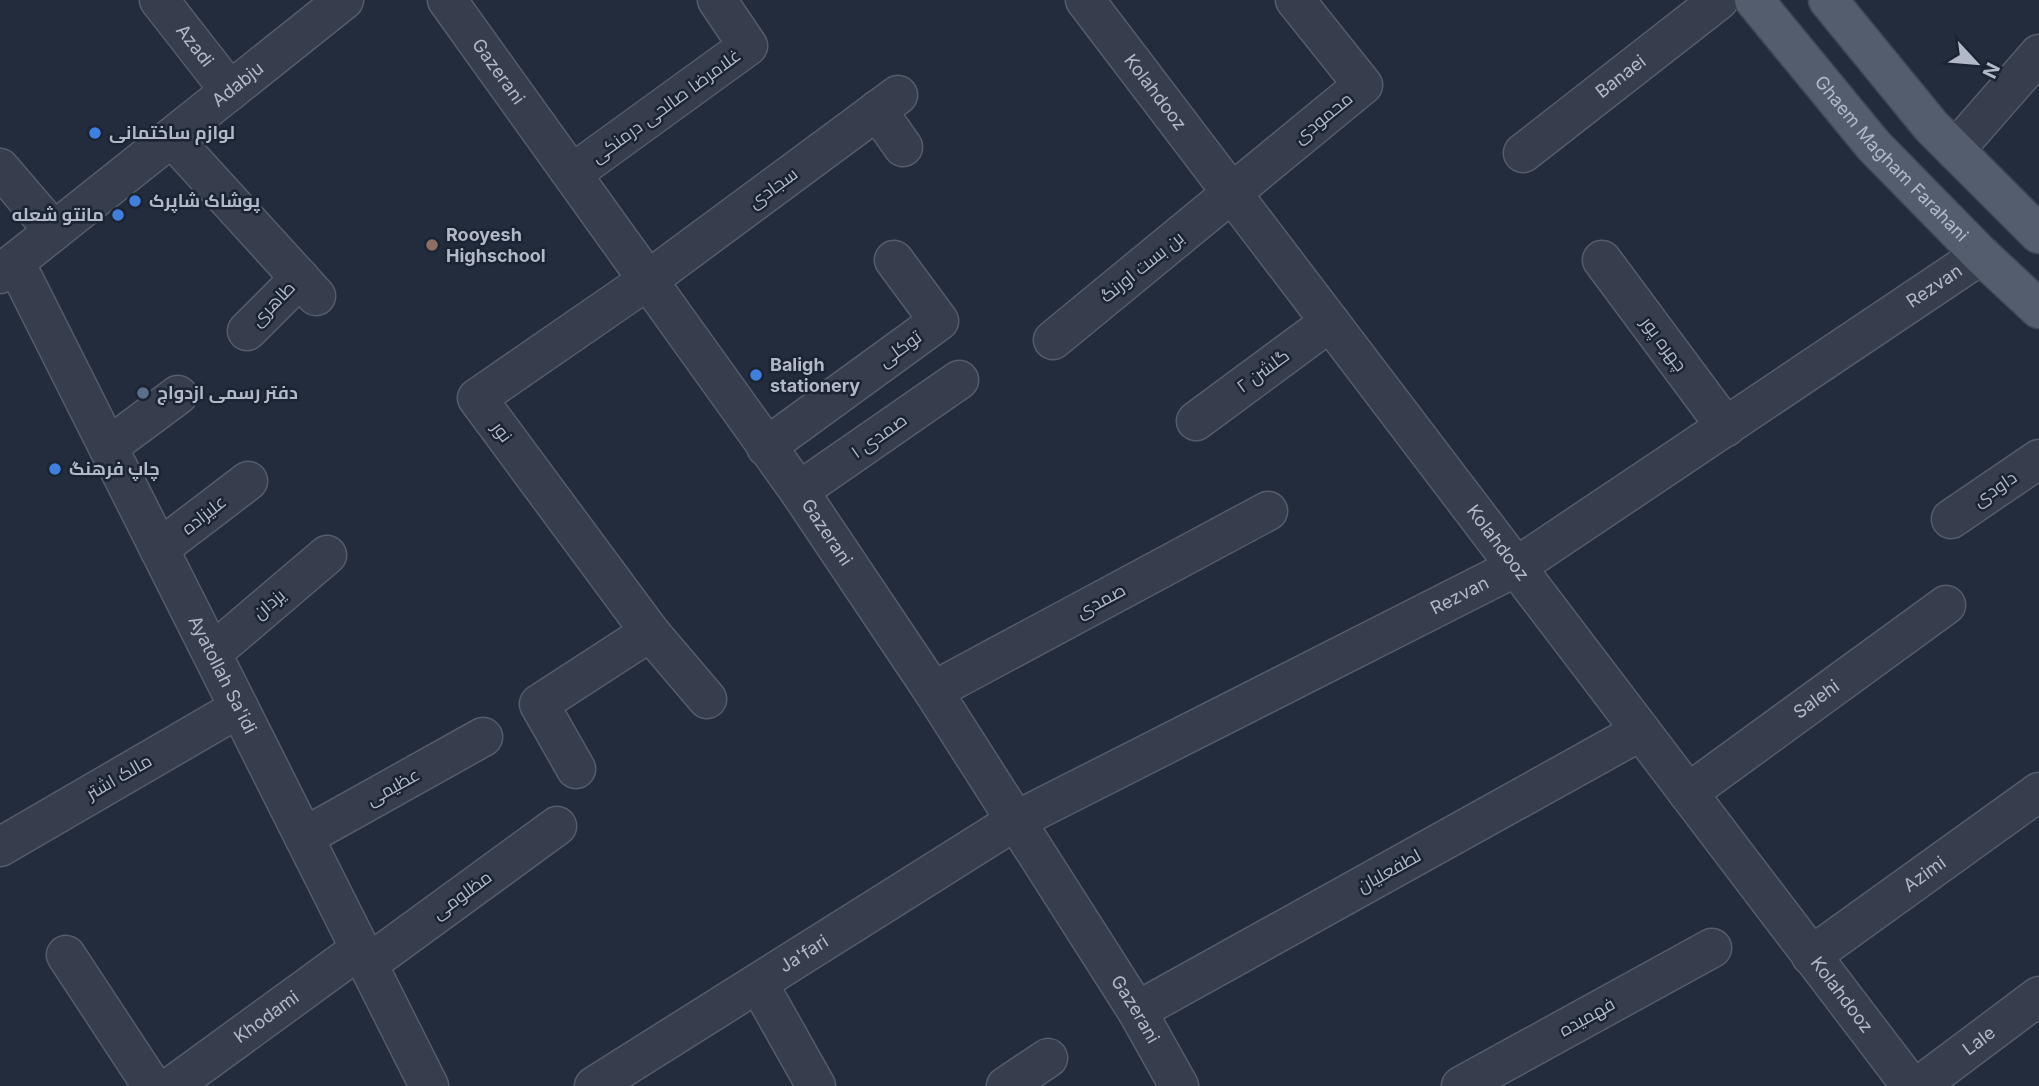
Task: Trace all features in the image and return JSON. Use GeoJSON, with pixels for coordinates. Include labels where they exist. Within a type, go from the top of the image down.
{"type":"FeatureCollection","features":[{"type":"Feature","properties":{"kind":"main road","name":"Ghaem Magham Farahani"},"geometry":{"type":"LineString","coordinates":[[1754,0],[1874,146],[2039,309]]}},
{"type":"Feature","properties":{"kind":"main road"},"geometry":{"type":"LineString","coordinates":[[1828,0],[1931,126],[2039,234]]}},
{"type":"Feature","properties":{"kind":"street","name":"Azadi"},"geometry":{"type":"LineString","coordinates":[[159,0],[230,90]]}},
{"type":"Feature","properties":{"kind":"street","name":"Adabju"},"geometry":{"type":"LineString","coordinates":[[8,268],[344,0]]}},
{"type":"Feature","properties":{"kind":"street","name":"Gazerani"},"geometry":{"type":"LineString","coordinates":[[447,0],[799,491],[933,691],[1137,1011],[1179,1086]]}},
{"type":"Feature","properties":{"kind":"street","name":"غلامرضا صالحی درمنکی"},"geometry":{"type":"LineString","coordinates":[[573,173],[748,46],[718,0]]}},
{"type":"Feature","properties":{"kind":"street","name":"Kolahdooz"},"geometry":{"type":"LineString","coordinates":[[1084,0],[1911,1086]]}},
{"type":"Feature","properties":{"kind":"street","name":"محمودی"},"geometry":{"type":"LineString","coordinates":[[1231,193],[1363,85],[1295,0]]}},
{"type":"Feature","properties":{"kind":"street","name":"Banaei"},"geometry":{"type":"LineString","coordinates":[[1523,153],[1719,0]]}},
{"type":"Feature","properties":{"kind":"street"},"geometry":{"type":"LineString","coordinates":[[1955,150],[2039,54]]}},
{"type":"Feature","properties":{"kind":"street","name":"سجادی"},"geometry":{"type":"LineString","coordinates":[[648,280],[888,103],[903,147]]}},
{"type":"Feature","properties":{"kind":"street","name":"طاهری"},"geometry":{"type":"LineString","coordinates":[[172,138],[308,287],[247,331]]}},
{"type":"Feature","properties":{"kind":"street"},"geometry":{"type":"LineString","coordinates":[[0,168],[54,231]]}},
{"type":"Feature","properties":{"kind":"street","name":"بن بست اورنگ"},"geometry":{"type":"LineString","coordinates":[[1053,340],[1231,193]]}},
{"type":"Feature","properties":{"kind":"street","name":"Rezvan"},"geometry":{"type":"LineString","coordinates":[[1015,821],[1516,567],[1982,255]]}},
{"type":"Feature","properties":{"kind":"street","name":"توکلی"},"geometry":{"type":"LineString","coordinates":[[766,447],[939,321],[894,260]]}},
{"type":"Feature","properties":{"kind":"street","name":"چهره پور"},"geometry":{"type":"LineString","coordinates":[[1602,260],[1726,427]]}},
{"type":"Feature","properties":{"kind":"street","name":"Ayatollah Sa'idi"},"geometry":{"type":"LineString","coordinates":[[8,268],[108,447],[429,1086]]}},
{"type":"Feature","properties":{"kind":"street","name":"نور"},"geometry":{"type":"LineString","coordinates":[[648,280],[477,398],[650,632],[707,699]]}},
{"type":"Feature","properties":{"kind":"street","name":"گلشن ۲"},"geometry":{"type":"LineString","coordinates":[[1196,421],[1329,322]]}},
{"type":"Feature","properties":{"kind":"street","name":"صمدی ۱"},"geometry":{"type":"LineString","coordinates":[[799,491],[959,380]]}},
{"type":"Feature","properties":{"kind":"street"},"geometry":{"type":"LineString","coordinates":[[108,447],[178,395]]}},
{"type":"Feature","properties":{"kind":"street","name":"داودی"},"geometry":{"type":"LineString","coordinates":[[1951,519],[2039,460]]}},
{"type":"Feature","properties":{"kind":"street","name":"علیزاده"},"geometry":{"type":"LineString","coordinates":[[159,549],[248,481]]}},
{"type":"Feature","properties":{"kind":"street","name":"صمدی"},"geometry":{"type":"LineString","coordinates":[[933,691],[1268,511]]}},
{"type":"Feature","properties":{"kind":"street","name":"یزدان"},"geometry":{"type":"LineString","coordinates":[[212,653],[327,555]]}},
{"type":"Feature","properties":{"kind":"street","name":"Salehi"},"geometry":{"type":"LineString","coordinates":[[1688,793],[1946,605]]}},
{"type":"Feature","properties":{"kind":"street"},"geometry":{"type":"LineString","coordinates":[[576,769],[539,704],[650,632]]}},
{"type":"Feature","properties":{"kind":"street","name":"مالک اشتر"},"geometry":{"type":"LineString","coordinates":[[0,847],[239,708]]}},
{"type":"Feature","properties":{"kind":"street","name":"لطفعلیان"},"geometry":{"type":"LineString","coordinates":[[1137,1011],[1641,731]]}},
{"type":"Feature","properties":{"kind":"street","name":"عظیمی"},"geometry":{"type":"LineString","coordinates":[[304,837],[483,737]]}},
{"type":"Feature","properties":{"kind":"street","name":"Azimi"},"geometry":{"type":"LineString","coordinates":[[1811,956],[2039,792]]}},
{"type":"Feature","properties":{"kind":"street","name":"Ja'fari"},"geometry":{"type":"LineString","coordinates":[[612,1081],[758,983],[1015,821]]}},
{"type":"Feature","properties":{"kind":"street","name":"مظلومی"},"geometry":{"type":"LineString","coordinates":[[364,956],[556,827]]}},
{"type":"Feature","properties":{"kind":"street","name":"فهمیده"},"geometry":{"type":"LineString","coordinates":[[1461,1086],[1712,948]]}},
{"type":"Feature","properties":{"kind":"street"},"geometry":{"type":"LineString","coordinates":[[66,955],[152,1086]]}},
{"type":"Feature","properties":{"kind":"street","name":"Khodami"},"geometry":{"type":"LineString","coordinates":[[172,1086],[364,956]]}},
{"type":"Feature","properties":{"kind":"street"},"geometry":{"type":"LineString","coordinates":[[758,983],[816,1086]]}},
{"type":"Feature","properties":{"kind":"street","name":"Lale"},"geometry":{"type":"LineString","coordinates":[[1919,1086],[2039,996]]}},
{"type":"Feature","properties":{"kind":"street"},"geometry":{"type":"LineString","coordinates":[[1006,1086],[1048,1058]]}},
{"type":"Feature","properties":{"kind":"place","name":"لوازم ساختمانی"},"geometry":{"type":"Point","coordinates":[95,133]}},
{"type":"Feature","properties":{"kind":"place","name":"پوشاک شاپرک"},"geometry":{"type":"Point","coordinates":[135,201]}},
{"type":"Feature","properties":{"kind":"place","name":"مانتو شعله"},"geometry":{"type":"Point","coordinates":[118,215]}},
{"type":"Feature","properties":{"kind":"place","name":"Rooyesh Highschool"},"geometry":{"type":"Point","coordinates":[432,245]}},
{"type":"Feature","properties":{"kind":"place","name":"Baligh stationery"},"geometry":{"type":"Point","coordinates":[756,375]}},
{"type":"Feature","properties":{"kind":"place","name":"دفتر رسمی ازدواج"},"geometry":{"type":"Point","coordinates":[143,393]}},
{"type":"Feature","properties":{"kind":"place","name":"چاپ فرهنگ"},"geometry":{"type":"Point","coordinates":[55,469]}}]}
